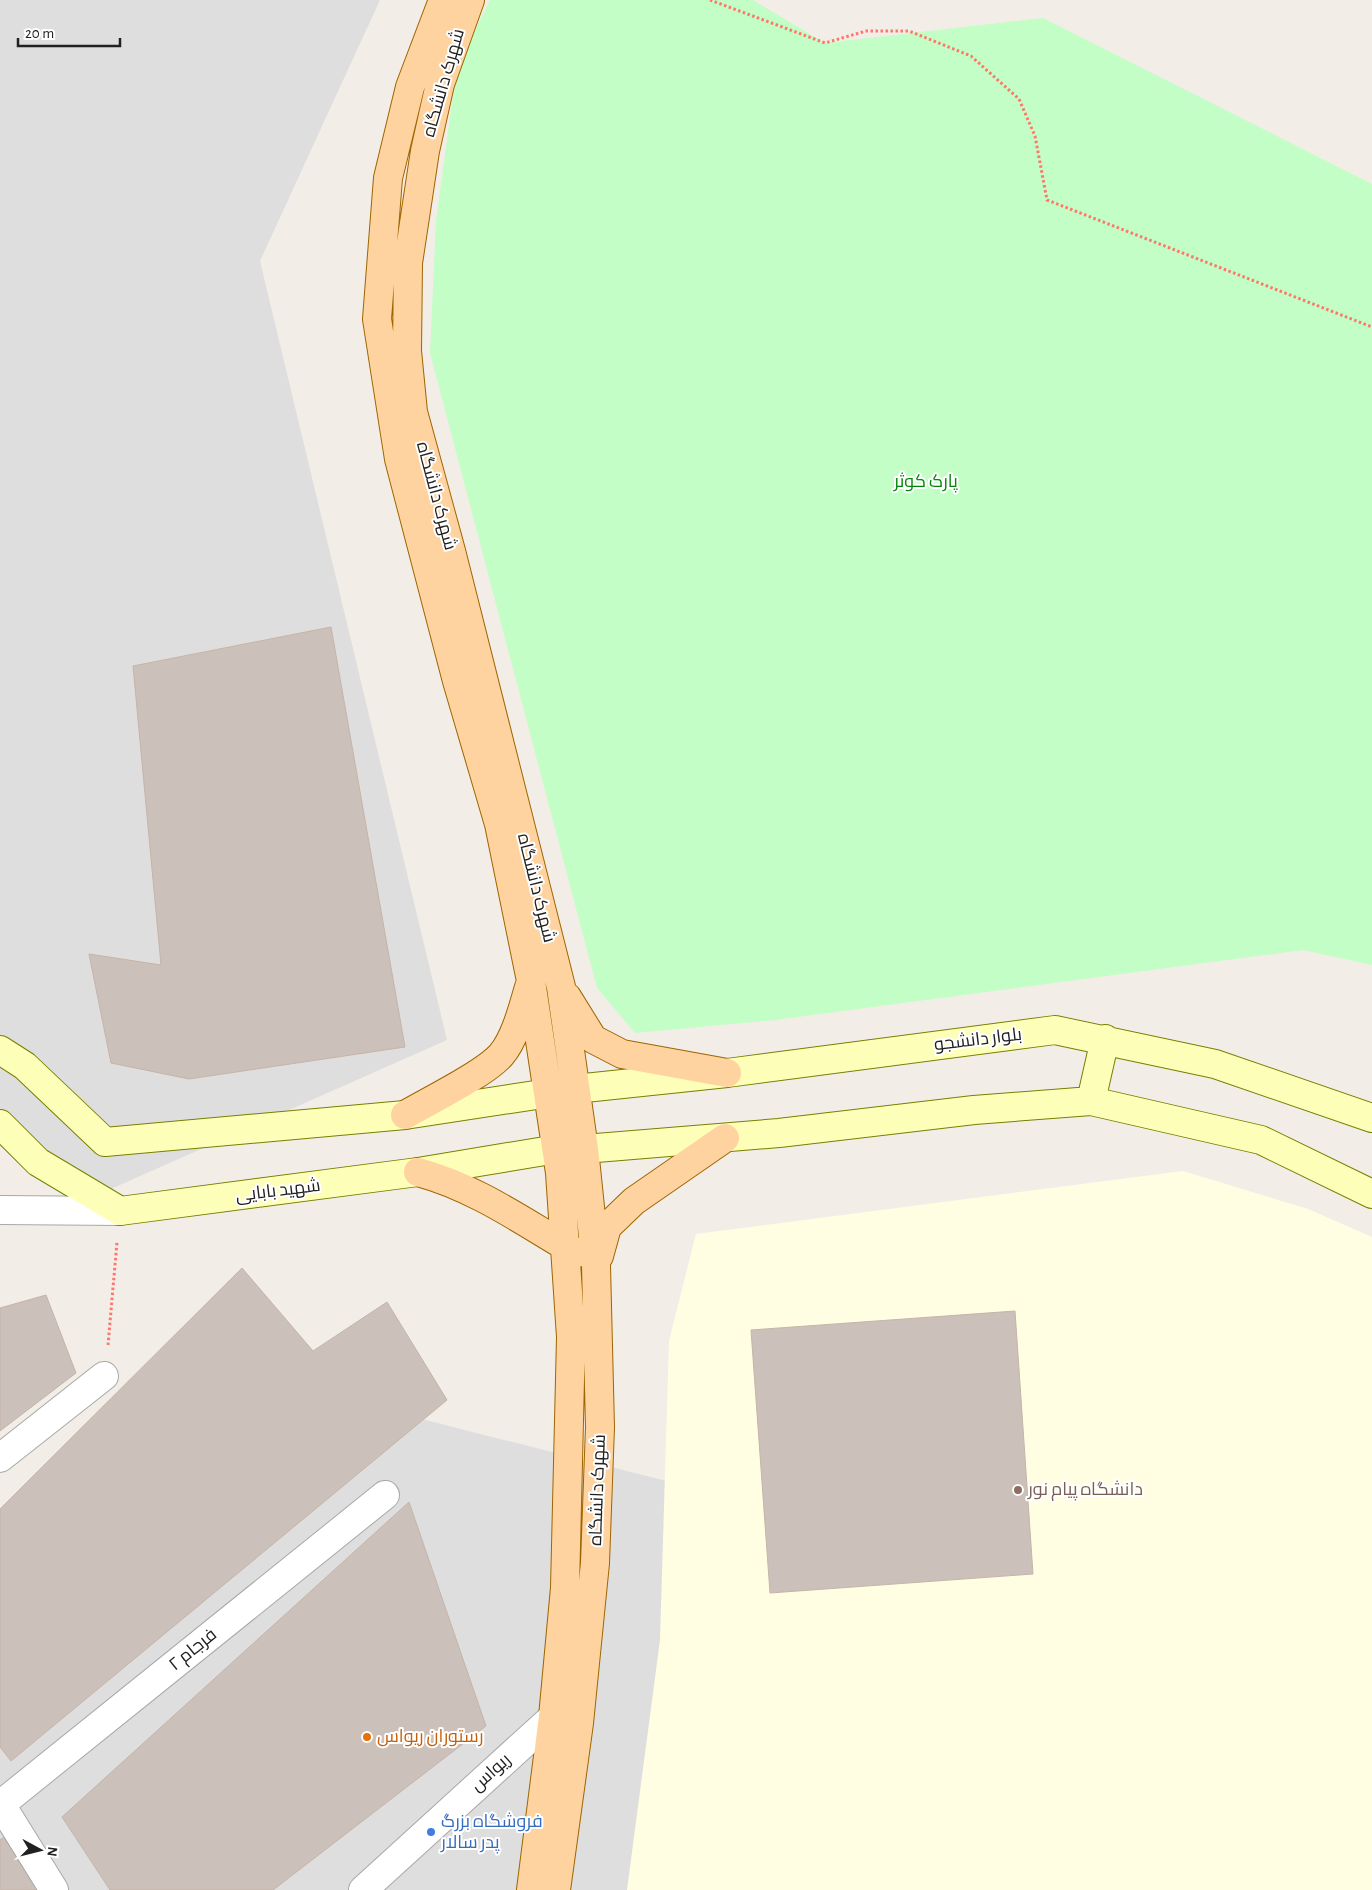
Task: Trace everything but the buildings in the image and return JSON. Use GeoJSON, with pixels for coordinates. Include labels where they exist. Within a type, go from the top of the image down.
{"type":"FeatureCollection","features":[{"type":"Feature","properties":{"kind":"main road"},"geometry":{"type":"LineString","coordinates":[[443,0],[410,87],[388,178],[377,319],[399,459],[456,680],[499,824],[531,981],[557,1149],[571,1337],[565,1588],[554,1717],[531,1890]]}},
{"type":"Feature","properties":{"kind":"main road","name":"شهرک دانشگاه"},"geometry":{"type":"LineString","coordinates":[[470,0],[440,84],[426,151],[408,263],[407,351],[414,412],[456,570],[561,987],[584,1149],[596,1265],[600,1427],[595,1563],[579,1723],[556,1890]]}},
{"type":"Feature","properties":{"kind":"main road"},"geometry":{"type":"LineString","coordinates":[[405,1115],[481,1070],[501,1055],[520,1018],[531,981]]}},
{"type":"Feature","properties":{"kind":"main road"},"geometry":{"type":"LineString","coordinates":[[561,987],[593,1039],[622,1054],[727,1073]]}},
{"type":"Feature","properties":{"kind":"main road","name":"بلوار دانشجو"},"geometry":{"type":"LineString","coordinates":[[574,1089],[727,1073],[1055,1030],[1105,1039],[1215,1064],[1372,1118]]}},
{"type":"Feature","properties":{"kind":"main road"},"geometry":{"type":"LineString","coordinates":[[1091,1101],[1105,1039]]}},
{"type":"Feature","properties":{"kind":"main road"},"geometry":{"type":"LineString","coordinates":[[0,1050],[25,1066],[105,1142],[405,1115],[574,1089]]}},
{"type":"Feature","properties":{"kind":"main road"},"geometry":{"type":"LineString","coordinates":[[584,1149],[779,1134],[974,1110],[1091,1101],[1262,1140],[1372,1194]]}},
{"type":"Feature","properties":{"kind":"main road"},"geometry":{"type":"LineString","coordinates":[[0,1124],[38,1162],[120,1211]]}},
{"type":"Feature","properties":{"kind":"main road"},"geometry":{"type":"LineString","coordinates":[[418,1172],[448,1180],[477,1194],[596,1265],[607,1227],[634,1201],[725,1138]]}},
{"type":"Feature","properties":{"kind":"main road","name":"شهید بابایی"},"geometry":{"type":"LineString","coordinates":[[120,1211],[418,1172],[557,1149],[584,1149]]}},
{"type":"Feature","properties":{"kind":"street"},"geometry":{"type":"LineString","coordinates":[[0,1210],[120,1211]]}},
{"type":"Feature","properties":{"kind":"street"},"geometry":{"type":"LineString","coordinates":[[0,1458],[104,1376]]}},
{"type":"Feature","properties":{"kind":"street","name":"فرجام ۲"},"geometry":{"type":"LineString","coordinates":[[0,1804],[385,1495]]}},
{"type":"Feature","properties":{"kind":"street","name":"ریواس"},"geometry":{"type":"LineString","coordinates":[[363,1890],[554,1717]]}},
{"type":"Feature","properties":{"kind":"street"},"geometry":{"type":"LineString","coordinates":[[0,1804],[54,1890]]}},
{"type":"Feature","properties":{"kind":"path"},"geometry":{"type":"LineString","coordinates":[[710,0],[825,43],[866,31],[909,31],[971,56],[1019,99],[1035,136],[1047,200],[1372,327]]}},
{"type":"Feature","properties":{"kind":"path"},"geometry":{"type":"LineString","coordinates":[[104,1376],[120,1211]]}},
{"type":"Feature","properties":{"kind":"shaded area"},"geometry":{"type":"Polygon","coordinates":[[[0,0],[380,0],[260,261],[447,1040],[95,1196],[0,1118],[0,0]]]}},
{"type":"Feature","properties":{"kind":"shaded area","name":"دانشگاه پیام نور"},"geometry":{"type":"Polygon","coordinates":[[[1183,1171],[1308,1209],[1372,1237],[1372,1890],[627,1890],[660,1640],[669,1341],[696,1234],[1183,1171]]]}},
{"type":"Feature","properties":{"kind":"shaded area"},"geometry":{"type":"Polygon","coordinates":[[[335,1397],[1033,1574],[1372,1890],[0,1890],[0,1536],[335,1397]]]}},
{"type":"Feature","properties":{"kind":"green space","name":"پارک کوثر"},"geometry":{"type":"Polygon","coordinates":[[[490,0],[753,0],[825,43],[1043,18],[1372,184],[1372,965],[1303,950],[775,1020],[635,1033],[597,988],[430,353],[436,221],[457,65],[490,0]]]}},
{"type":"Feature","properties":{"kind":"place","name":"دانشگاه پیام نور"},"geometry":{"type":"Point","coordinates":[1018,1490]}},
{"type":"Feature","properties":{"kind":"place","name":"رستوران ریواس"},"geometry":{"type":"Point","coordinates":[367,1737]}},
{"type":"Feature","properties":{"kind":"place","name":"فروشگاه بزرگ پدر سالار"},"geometry":{"type":"Point","coordinates":[431,1832]}}]}
